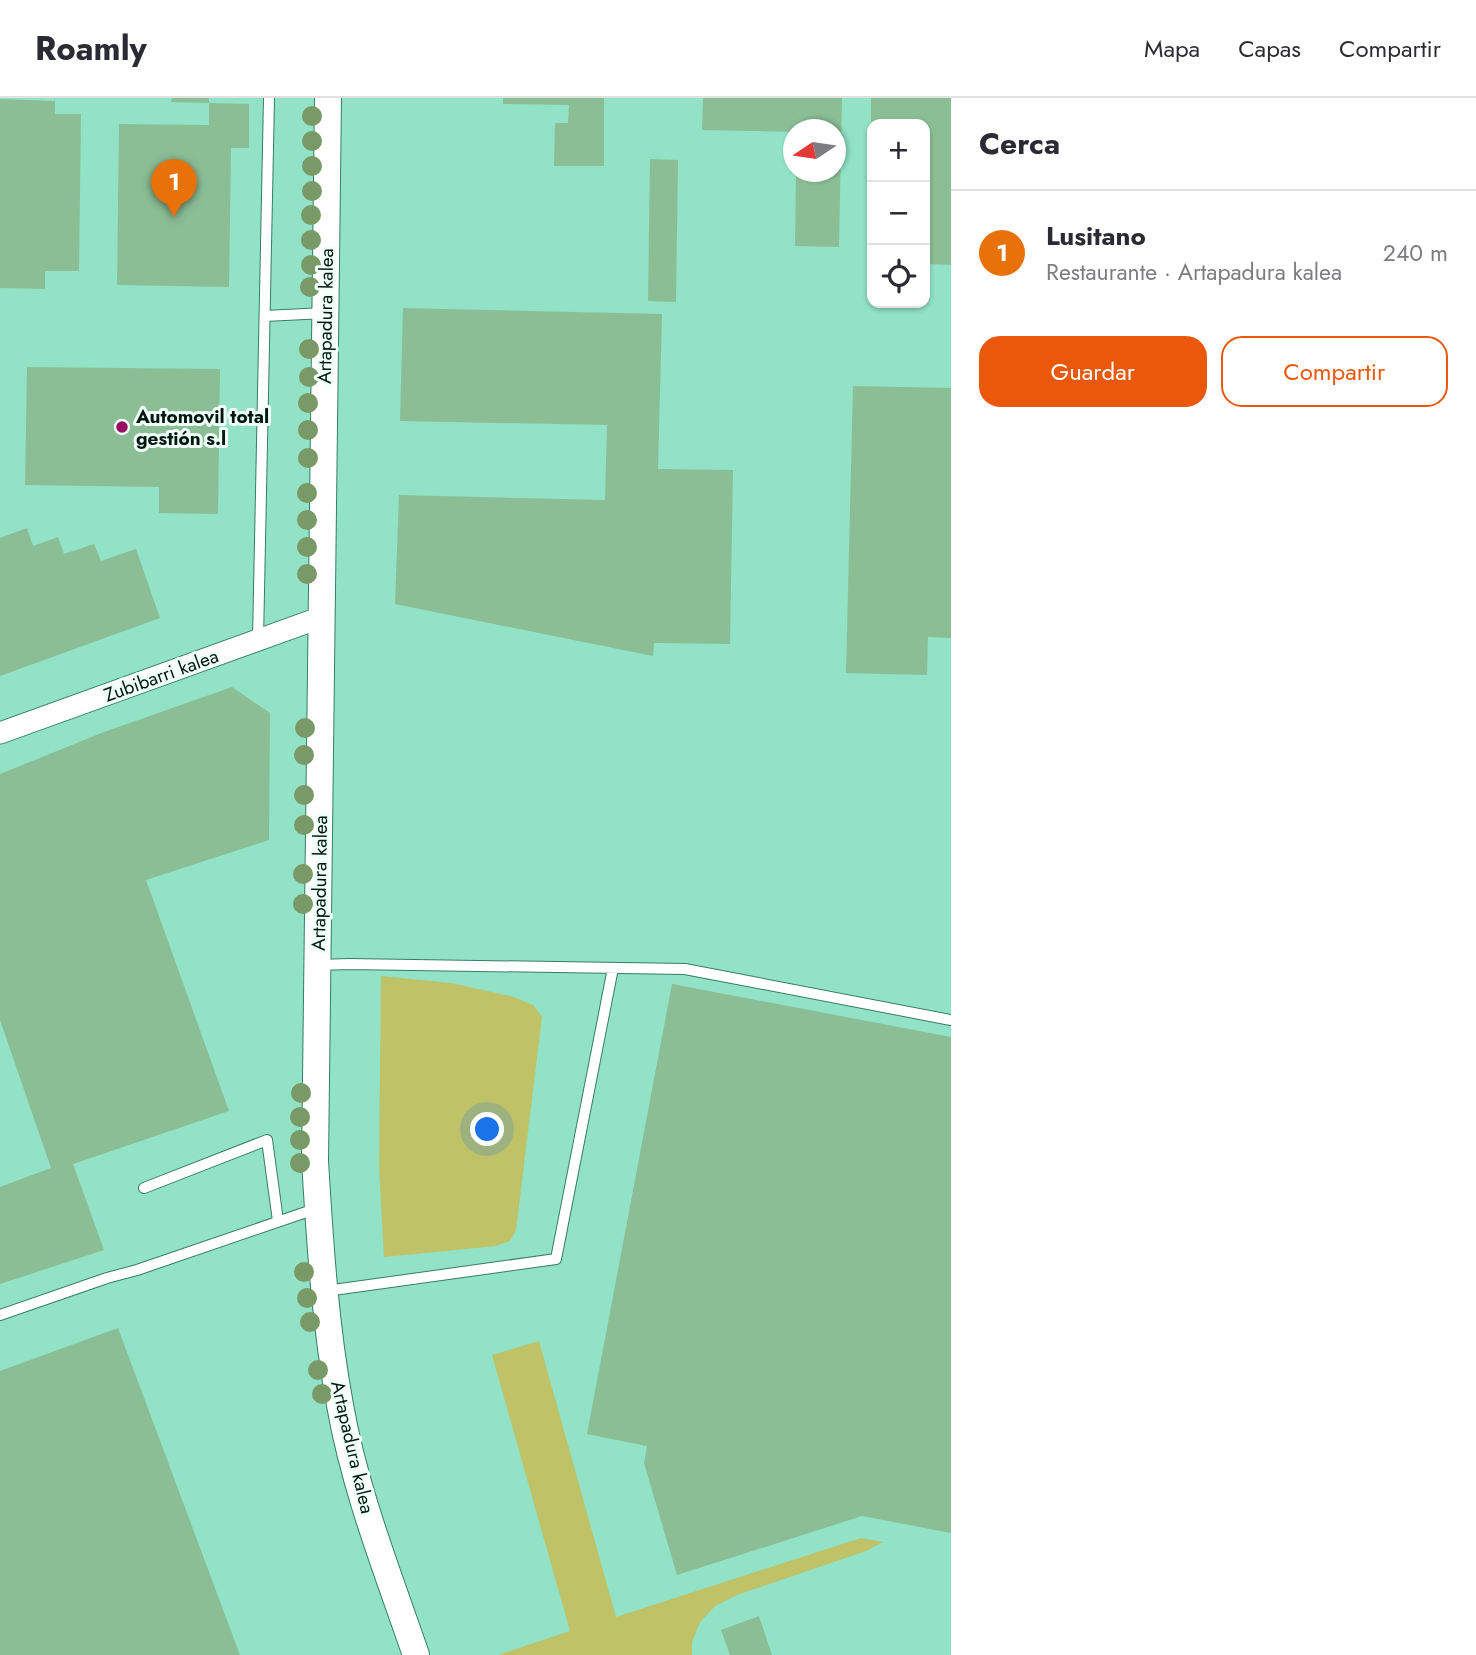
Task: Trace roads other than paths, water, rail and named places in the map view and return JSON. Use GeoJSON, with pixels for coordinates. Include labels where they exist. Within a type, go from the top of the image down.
{"type":"FeatureCollection","features":[{"type":"Feature","properties":{"kind":"street","name":"Artapadura kalea"},"geometry":{"type":"LineString","coordinates":[[328,98],[315,1161],[323,1292],[340,1406],[373,1529],[416,1655]]}},
{"type":"Feature","properties":{"kind":"street","name":"Zubibarri kalea"},"geometry":{"type":"LineString","coordinates":[[0,733],[322,617]]}},
{"type":"Feature","properties":{"kind":"lane"},"geometry":{"type":"LineString","coordinates":[[258,640],[269,98]]}},
{"type":"Feature","properties":{"kind":"lane"},"geometry":{"type":"LineString","coordinates":[[265,316],[325,313]]}},
{"type":"Feature","properties":{"kind":"lane"},"geometry":{"type":"LineString","coordinates":[[318,965],[685,969],[951,1020]]}},
{"type":"Feature","properties":{"kind":"lane"},"geometry":{"type":"LineString","coordinates":[[323,1292],[556,1259],[613,968]]}},
{"type":"Feature","properties":{"kind":"lane"},"geometry":{"type":"LineString","coordinates":[[144,1188],[267,1140],[278,1221]]}},
{"type":"Feature","properties":{"kind":"lane"},"geometry":{"type":"LineString","coordinates":[[0,1315],[318,1208]]}},
{"type":"Feature","properties":{"kind":"place","name":"Lusitano"},"geometry":{"type":"Point","coordinates":[174,217]}},
{"type":"Feature","properties":{"kind":"place","name":"Automovil total gestión s.l"},"geometry":{"type":"Point","coordinates":[122,427]}}]}
